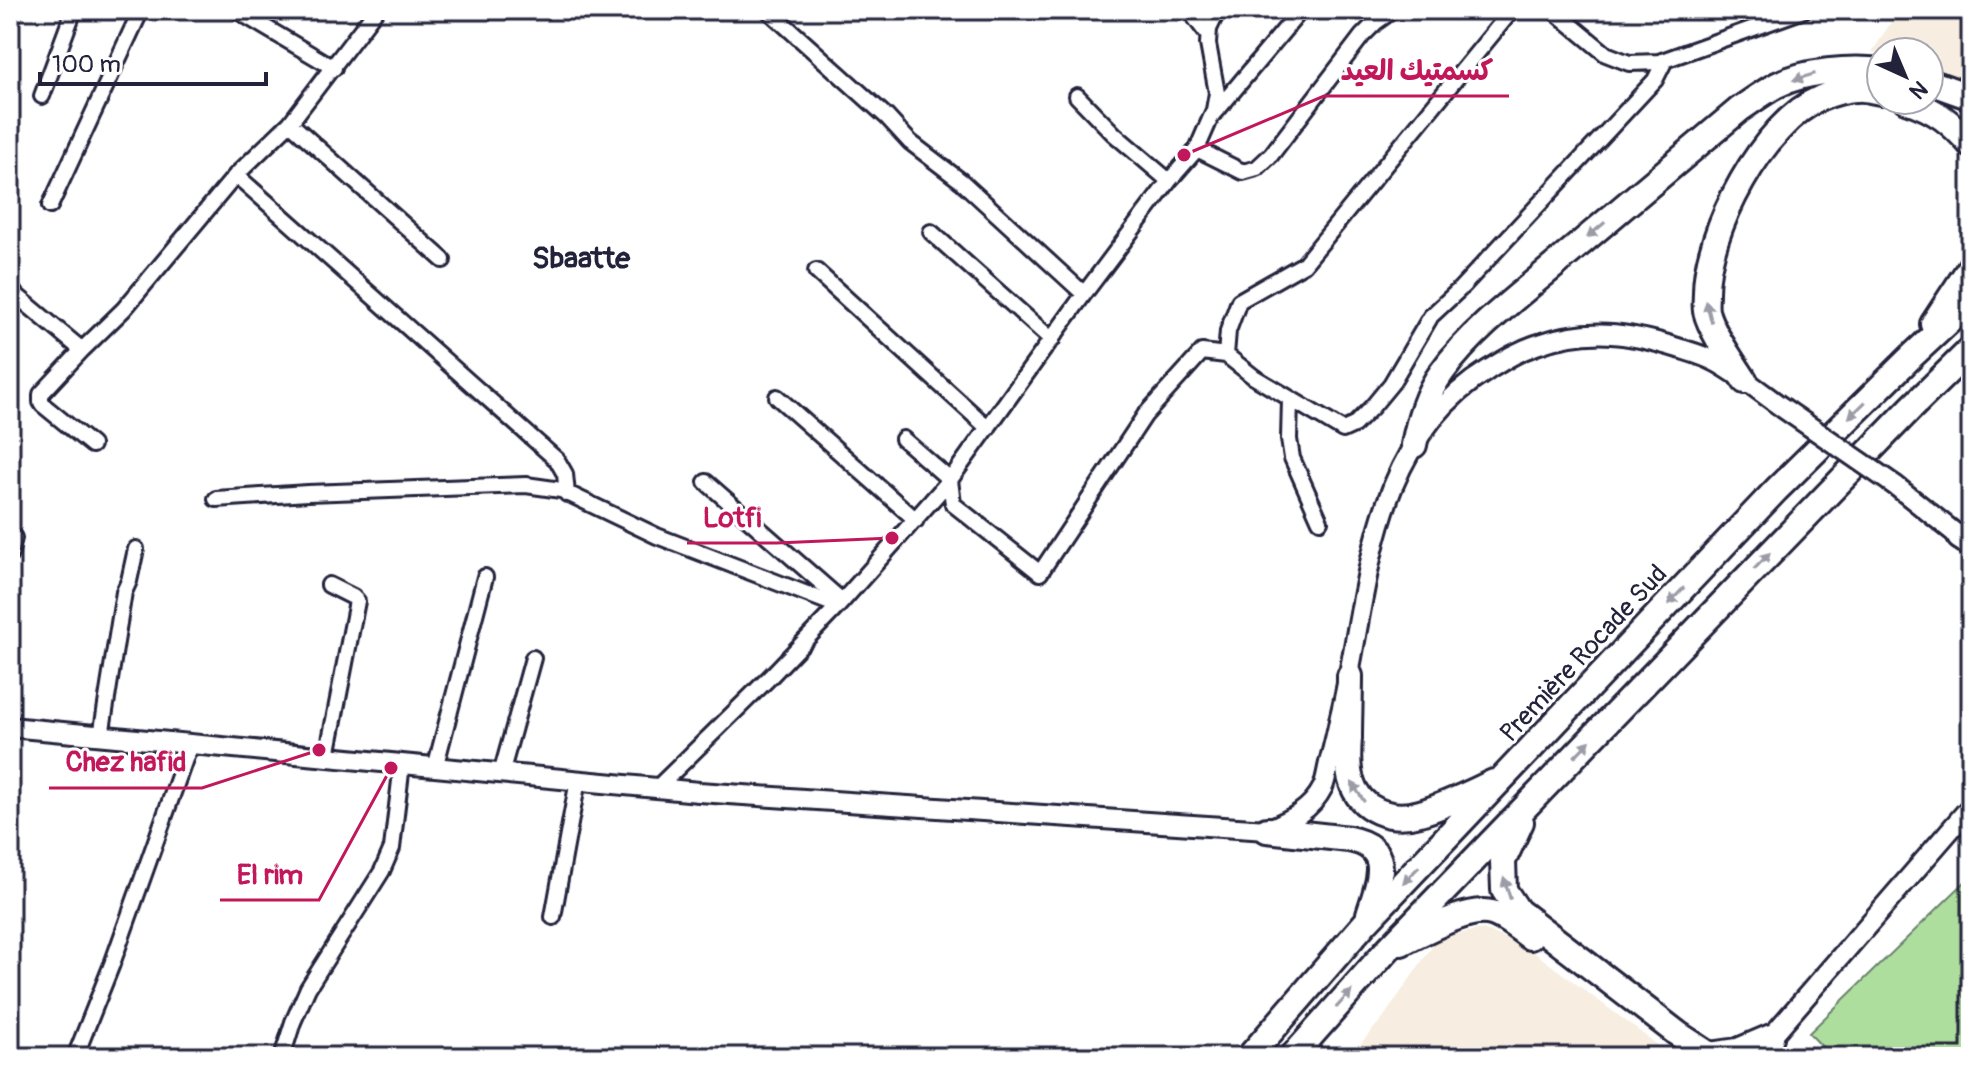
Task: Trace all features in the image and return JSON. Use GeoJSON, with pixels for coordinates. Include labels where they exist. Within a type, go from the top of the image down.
{"type":"FeatureCollection","features":[{"type":"Feature","properties":{"kind":"highway"},"geometry":{"type":"LineString","coordinates":[[1414,445],[1420,414],[1433,386],[1443,370],[1476,334],[1740,109],[1778,85],[1821,72],[1865,69]]}},
{"type":"Feature","properties":{"kind":"highway"},"geometry":{"type":"LineString","coordinates":[[1945,88],[1971,97]]}},
{"type":"Feature","properties":{"kind":"highway"},"geometry":{"type":"LineString","coordinates":[[1745,381],[1717,336],[1706,310],[1710,254],[1724,216],[1747,172],[1769,140],[1795,113],[1820,98],[1856,89],[1865,90]]}},
{"type":"Feature","properties":{"kind":"highway"},"geometry":{"type":"LineString","coordinates":[[1941,116],[1953,124],[1971,145]]}},
{"type":"Feature","properties":{"kind":"highway"},"geometry":{"type":"LineString","coordinates":[[1913,355],[1971,266]]}},
{"type":"Feature","properties":{"kind":"highway","name":"Première Rocade Sud"},"geometry":{"type":"LineString","coordinates":[[1249,1057],[1366,922],[1776,490],[1971,301]]}},
{"type":"Feature","properties":{"kind":"highway"},"geometry":{"type":"LineString","coordinates":[[1292,1057],[1388,949],[1971,349]]}},
{"type":"Feature","properties":{"kind":"highway"},"geometry":{"type":"LineString","coordinates":[[1911,408],[1971,364]]}},
{"type":"Feature","properties":{"kind":"highway"},"geometry":{"type":"LineString","coordinates":[[1350,676],[1348,761],[1351,780],[1359,797],[1370,808],[1385,815],[1420,813],[1503,778]]}},
{"type":"Feature","properties":{"kind":"highway"},"geometry":{"type":"LineString","coordinates":[[1528,805],[1503,861],[1504,890],[1518,911],[1710,1055],[1768,1047]]}},
{"type":"Feature","properties":{"kind":"highway"},"geometry":{"type":"LineString","coordinates":[[1267,830],[1361,841],[1372,848],[1381,870],[1366,922]]}},
{"type":"Feature","properties":{"kind":"highway"},"geometry":{"type":"LineString","coordinates":[[1388,949],[1463,914],[1490,912],[1516,926],[1692,1057]]}},
{"type":"Feature","properties":{"kind":"main road"},"geometry":{"type":"LineString","coordinates":[[10,727],[657,788],[1267,830],[1303,813],[1323,786],[1350,676],[1373,545],[1383,509],[1400,468],[1414,445],[1440,410],[1471,381],[1519,351],[1555,338],[1582,334],[1621,333],[1716,362],[1896,486],[1967,544]]}},
{"type":"Feature","properties":{"kind":"main road"},"geometry":{"type":"LineString","coordinates":[[1768,1047],[1971,806]]}},
{"type":"Feature","properties":{"kind":"street"},"geometry":{"type":"LineString","coordinates":[[10,21],[14,10]]}},
{"type":"Feature","properties":{"kind":"street"},"geometry":{"type":"LineString","coordinates":[[42,96],[74,10]]}},
{"type":"Feature","properties":{"kind":"street"},"geometry":{"type":"LineString","coordinates":[[50,206],[141,10]]}},
{"type":"Feature","properties":{"kind":"street"},"geometry":{"type":"LineString","coordinates":[[236,10],[334,68]]}},
{"type":"Feature","properties":{"kind":"street"},"geometry":{"type":"LineString","coordinates":[[92,445],[43,405],[41,394],[124,309],[236,175],[290,123],[376,10]]}},
{"type":"Feature","properties":{"kind":"street"},"geometry":{"type":"LineString","coordinates":[[768,10],[887,117],[910,142],[961,181],[1084,294]]}},
{"type":"Feature","properties":{"kind":"street"},"geometry":{"type":"LineString","coordinates":[[1189,10],[1208,35]]}},
{"type":"Feature","properties":{"kind":"street"},"geometry":{"type":"LineString","coordinates":[[657,788],[840,604],[950,480],[1084,294],[1169,181],[1197,149],[1217,93],[1208,35],[1218,10]]}},
{"type":"Feature","properties":{"kind":"street"},"geometry":{"type":"LineString","coordinates":[[1210,118],[1301,10]]}},
{"type":"Feature","properties":{"kind":"street"},"geometry":{"type":"LineString","coordinates":[[1197,149],[1243,172],[1257,168],[1271,155],[1362,36],[1393,10]]}},
{"type":"Feature","properties":{"kind":"street"},"geometry":{"type":"LineString","coordinates":[[1226,355],[1228,331],[1239,301],[1304,264],[1512,10]]}},
{"type":"Feature","properties":{"kind":"street"},"geometry":{"type":"LineString","coordinates":[[1553,10],[1606,54],[1629,63],[1665,60],[1804,10]]}},
{"type":"Feature","properties":{"kind":"street"},"geometry":{"type":"LineString","coordinates":[[903,439],[950,480],[953,504],[1040,573],[1145,415],[1202,352],[1226,355],[1254,377],[1343,430],[1354,425],[1391,384],[1431,316],[1471,278],[1655,80],[1665,60]]}},
{"type":"Feature","properties":{"kind":"street"},"geometry":{"type":"LineString","coordinates":[[1077,96],[1114,134],[1169,181]]}},
{"type":"Feature","properties":{"kind":"street"},"geometry":{"type":"LineString","coordinates":[[290,123],[443,260]]}},
{"type":"Feature","properties":{"kind":"street"},"geometry":{"type":"LineString","coordinates":[[236,175],[557,460],[565,474],[567,494]]}},
{"type":"Feature","properties":{"kind":"street"},"geometry":{"type":"LineString","coordinates":[[931,232],[1052,340]]}},
{"type":"Feature","properties":{"kind":"street"},"geometry":{"type":"LineString","coordinates":[[816,271],[988,428]]}},
{"type":"Feature","properties":{"kind":"street"},"geometry":{"type":"LineString","coordinates":[[10,290],[82,350]]}},
{"type":"Feature","properties":{"kind":"street"},"geometry":{"type":"LineString","coordinates":[[777,397],[916,520]]}},
{"type":"Feature","properties":{"kind":"street"},"geometry":{"type":"LineString","coordinates":[[1290,399],[1292,458],[1320,521]]}},
{"type":"Feature","properties":{"kind":"street"},"geometry":{"type":"LineString","coordinates":[[706,482],[840,604]]}},
{"type":"Feature","properties":{"kind":"street"},"geometry":{"type":"LineString","coordinates":[[216,499],[526,485],[561,490],[657,536],[840,604]]}},
{"type":"Feature","properties":{"kind":"street"},"geometry":{"type":"LineString","coordinates":[[10,555],[14,538]]}},
{"type":"Feature","properties":{"kind":"street"},"geometry":{"type":"LineString","coordinates":[[101,736],[124,592],[136,549]]}},
{"type":"Feature","properties":{"kind":"street"},"geometry":{"type":"LineString","coordinates":[[435,768],[485,577]]}},
{"type":"Feature","properties":{"kind":"street"},"geometry":{"type":"LineString","coordinates":[[327,756],[357,601],[329,585]]}},
{"type":"Feature","properties":{"kind":"street"},"geometry":{"type":"LineString","coordinates":[[501,774],[533,658]]}},
{"type":"Feature","properties":{"kind":"street"},"geometry":{"type":"LineString","coordinates":[[75,1057],[112,964],[190,745]]}},
{"type":"Feature","properties":{"kind":"street"},"geometry":{"type":"LineString","coordinates":[[282,1057],[308,988],[382,871],[392,848],[402,764]]}},
{"type":"Feature","properties":{"kind":"street"},"geometry":{"type":"LineString","coordinates":[[553,917],[578,780]]}},
{"type":"Feature","properties":{"kind":"shaded area"},"geometry":{"type":"Polygon","coordinates":[[[1899,10],[1971,10],[1971,84],[1945,76],[1945,36],[1882,36],[1899,10]]]}},
{"type":"Feature","properties":{"kind":"shaded area"},"geometry":{"type":"Polygon","coordinates":[[[1483,929],[1527,947],[1663,1049],[1669,1057],[1349,1057],[1383,1018],[1438,938],[1483,929]]]}},
{"type":"Feature","properties":{"kind":"green space"},"geometry":{"type":"Polygon","coordinates":[[[1971,876],[1971,1057],[1832,1057],[1809,1033],[1971,876]]]}},
{"type":"Feature","properties":{"kind":"place","name":"كسمتيك العيد"},"geometry":{"type":"Point","coordinates":[1184,155]}},
{"type":"Feature","properties":{"kind":"place","name":"Lotfi"},"geometry":{"type":"Point","coordinates":[892,538]}},
{"type":"Feature","properties":{"kind":"place","name":"Chez hafid"},"geometry":{"type":"Point","coordinates":[319,750]}},
{"type":"Feature","properties":{"kind":"place","name":"El rim"},"geometry":{"type":"Point","coordinates":[391,768]}},
{"type":"Feature","properties":{"kind":"district","name":"Sbaatte"},"geometry":{"type":"Point","coordinates":[581,258]}}]}
